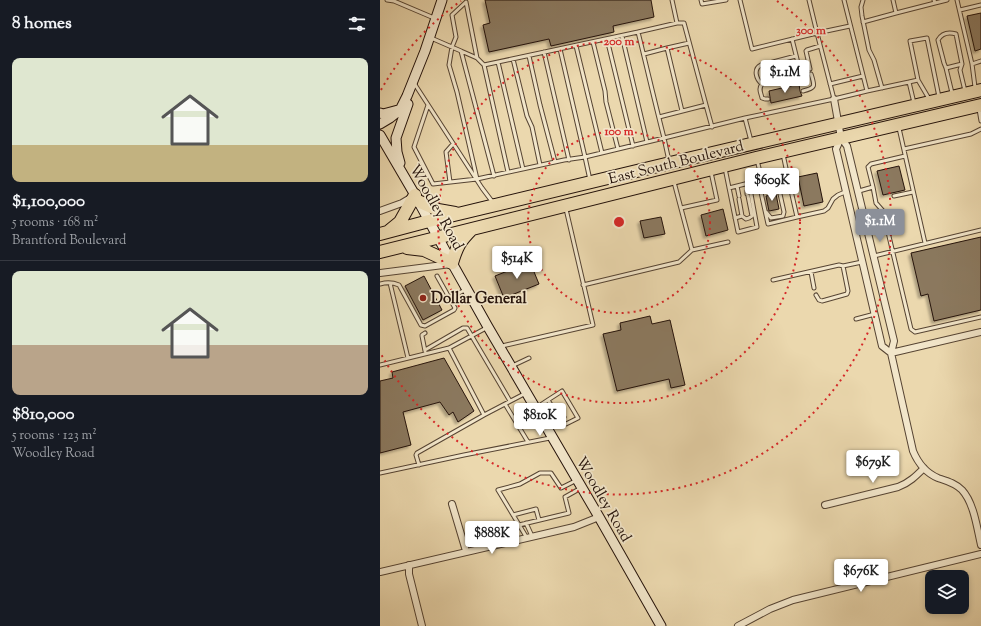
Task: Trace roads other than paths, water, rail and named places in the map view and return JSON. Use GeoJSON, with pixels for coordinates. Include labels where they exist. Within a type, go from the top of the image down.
{"type":"FeatureCollection","features":[{"type":"Feature","properties":{"kind":"highway","name":"East South Boulevard"},"geometry":{"type":"LineString","coordinates":[[380,252],[565,206],[751,144],[974,92]]}},
{"type":"Feature","properties":{"kind":"highway","name":"East South Boulevard"},"geometry":{"type":"LineString","coordinates":[[382,234],[429,221],[590,182],[672,171],[710,170],[980,105]]}},
{"type":"Feature","properties":{"kind":"highway"},"geometry":{"type":"LineString","coordinates":[[382,234],[400,222],[417,198],[438,210],[460,214]]}},
{"type":"Feature","properties":{"kind":"highway"},"geometry":{"type":"LineString","coordinates":[[402,247],[424,250],[452,263],[457,247],[472,229]]}},
{"type":"Feature","properties":{"kind":"street"},"geometry":{"type":"LineString","coordinates":[[380,124],[400,110],[407,96],[425,52],[442,0]]}},
{"type":"Feature","properties":{"kind":"street"},"geometry":{"type":"LineString","coordinates":[[402,172],[397,152],[396,138],[408,104],[407,96]]}},
{"type":"Feature","properties":{"kind":"street"},"geometry":{"type":"LineString","coordinates":[[834,99],[841,138],[847,146],[894,341],[891,353],[913,451],[918,462],[930,474],[955,485],[964,493],[972,507],[981,545]]}},
{"type":"Feature","properties":{"kind":"street"},"geometry":{"type":"LineString","coordinates":[[380,113],[383,114],[400,110]]}},
{"type":"Feature","properties":{"kind":"street","name":"Woodley Road"},"geometry":{"type":"LineString","coordinates":[[380,135],[417,198],[499,347],[661,626]]}},
{"type":"Feature","properties":{"kind":"street"},"geometry":{"type":"LineString","coordinates":[[841,138],[836,149],[874,314],[882,346],[891,353]]}},
{"type":"Feature","properties":{"kind":"street"},"geometry":{"type":"LineString","coordinates":[[380,211],[417,198]]}},
{"type":"Feature","properties":{"kind":"street"},"geometry":{"type":"LineString","coordinates":[[380,273],[452,263]]}},
{"type":"Feature","properties":{"kind":"street"},"geometry":{"type":"LineString","coordinates":[[891,353],[981,332]]}},
{"type":"Feature","properties":{"kind":"street"},"geometry":{"type":"LineString","coordinates":[[825,505],[898,487],[912,480],[924,468]]}},
{"type":"Feature","properties":{"kind":"street"},"geometry":{"type":"LineString","coordinates":[[452,504],[466,551]]}},
{"type":"Feature","properties":{"kind":"street"},"geometry":{"type":"LineString","coordinates":[[380,572],[574,527],[599,517]]}},
{"type":"Feature","properties":{"kind":"street"},"geometry":{"type":"LineString","coordinates":[[738,626],[793,600],[981,554]]}},
{"type":"Feature","properties":{"kind":"street"},"geometry":{"type":"LineString","coordinates":[[410,565],[410,574],[422,626]]}},
{"type":"Feature","properties":{"kind":"lane"},"geometry":{"type":"LineString","coordinates":[[387,0],[394,1],[436,19]]}},
{"type":"Feature","properties":{"kind":"lane"},"geometry":{"type":"LineString","coordinates":[[672,0],[677,23]]}},
{"type":"Feature","properties":{"kind":"lane"},"geometry":{"type":"LineString","coordinates":[[701,0],[702,4],[726,0]]}},
{"type":"Feature","properties":{"kind":"lane"},"geometry":{"type":"LineString","coordinates":[[740,0],[752,49],[850,26]]}},
{"type":"Feature","properties":{"kind":"lane"},"geometry":{"type":"LineString","coordinates":[[809,0],[834,99]]}},
{"type":"Feature","properties":{"kind":"lane"},"geometry":{"type":"LineString","coordinates":[[844,0],[867,91]]}},
{"type":"Feature","properties":{"kind":"lane"},"geometry":{"type":"LineString","coordinates":[[863,0],[861,7],[869,50],[874,60],[882,88]]}},
{"type":"Feature","properties":{"kind":"lane"},"geometry":{"type":"LineString","coordinates":[[893,0],[896,13]]}},
{"type":"Feature","properties":{"kind":"lane"},"geometry":{"type":"LineString","coordinates":[[863,22],[935,2],[948,0]]}},
{"type":"Feature","properties":{"kind":"lane"},"geometry":{"type":"LineString","coordinates":[[957,0],[972,64],[974,92]]}},
{"type":"Feature","properties":{"kind":"lane"},"geometry":{"type":"LineString","coordinates":[[466,1],[452,15],[456,37],[452,47],[449,65],[457,92],[477,179]]}},
{"type":"Feature","properties":{"kind":"lane"},"geometry":{"type":"LineString","coordinates":[[466,1],[477,58]]}},
{"type":"Feature","properties":{"kind":"lane"},"geometry":{"type":"LineString","coordinates":[[960,10],[981,5]]}},
{"type":"Feature","properties":{"kind":"lane"},"geometry":{"type":"LineString","coordinates":[[484,65],[677,23],[684,23],[712,127]]}},
{"type":"Feature","properties":{"kind":"lane"},"geometry":{"type":"LineString","coordinates":[[638,32],[692,250]]}},
{"type":"Feature","properties":{"kind":"lane"},"geometry":{"type":"LineString","coordinates":[[953,97],[938,40],[940,36],[945,34],[956,34],[962,64],[960,70],[974,92]]}},
{"type":"Feature","properties":{"kind":"lane"},"geometry":{"type":"LineString","coordinates":[[622,36],[647,142]]}},
{"type":"Feature","properties":{"kind":"lane"},"geometry":{"type":"LineString","coordinates":[[430,38],[461,50],[477,58],[484,65],[508,172]]}},
{"type":"Feature","properties":{"kind":"lane"},"geometry":{"type":"LineString","coordinates":[[927,38],[935,101],[928,97],[918,80],[910,42],[927,38]]}},
{"type":"Feature","properties":{"kind":"lane"},"geometry":{"type":"LineString","coordinates":[[608,39],[633,146]]}},
{"type":"Feature","properties":{"kind":"lane"},"geometry":{"type":"LineString","coordinates":[[762,84],[799,74],[800,71],[792,39]]}},
{"type":"Feature","properties":{"kind":"lane"},"geometry":{"type":"LineString","coordinates":[[593,42],[618,149]]}},
{"type":"Feature","properties":{"kind":"lane"},"geometry":{"type":"LineString","coordinates":[[644,54],[689,42]]}},
{"type":"Feature","properties":{"kind":"lane"},"geometry":{"type":"LineString","coordinates":[[576,46],[602,153]]}},
{"type":"Feature","properties":{"kind":"lane"},"geometry":{"type":"LineString","coordinates":[[810,69],[806,51],[820,46]]}},
{"type":"Feature","properties":{"kind":"lane"},"geometry":{"type":"LineString","coordinates":[[667,48],[682,111]]}},
{"type":"Feature","properties":{"kind":"lane"},"geometry":{"type":"LineString","coordinates":[[560,49],[590,182]]}},
{"type":"Feature","properties":{"kind":"lane"},"geometry":{"type":"LineString","coordinates":[[461,50],[494,176]]}},
{"type":"Feature","properties":{"kind":"lane"},"geometry":{"type":"LineString","coordinates":[[544,52],[569,160]]}},
{"type":"Feature","properties":{"kind":"lane"},"geometry":{"type":"LineString","coordinates":[[529,56],[555,162]]}},
{"type":"Feature","properties":{"kind":"lane"},"geometry":{"type":"LineString","coordinates":[[762,84],[756,77],[756,70],[758,67],[796,56]]}},
{"type":"Feature","properties":{"kind":"lane"},"geometry":{"type":"LineString","coordinates":[[513,59],[527,116],[532,127],[540,165]]}},
{"type":"Feature","properties":{"kind":"lane"},"geometry":{"type":"LineString","coordinates":[[972,64],[981,61]]}},
{"type":"Feature","properties":{"kind":"lane"},"geometry":{"type":"LineString","coordinates":[[498,62],[523,169]]}},
{"type":"Feature","properties":{"kind":"lane"},"geometry":{"type":"LineString","coordinates":[[946,68],[962,64]]}},
{"type":"Feature","properties":{"kind":"lane"},"geometry":{"type":"LineString","coordinates":[[803,91],[811,89],[814,86],[811,74]]}},
{"type":"Feature","properties":{"kind":"lane"},"geometry":{"type":"LineString","coordinates":[[830,84],[863,76]]}},
{"type":"Feature","properties":{"kind":"lane"},"geometry":{"type":"LineString","coordinates":[[428,105],[414,147],[433,184],[494,176],[540,165],[585,157],[745,118],[918,80]]}},
{"type":"Feature","properties":{"kind":"lane"},"geometry":{"type":"LineString","coordinates":[[413,81],[491,200],[499,204]]}},
{"type":"Feature","properties":{"kind":"lane"},"geometry":{"type":"LineString","coordinates":[[909,82],[915,105]]}},
{"type":"Feature","properties":{"kind":"lane"},"geometry":{"type":"LineString","coordinates":[[762,84],[760,87],[762,98],[768,99]]}},
{"type":"Feature","properties":{"kind":"lane"},"geometry":{"type":"LineString","coordinates":[[659,117],[706,105]]}},
{"type":"Feature","properties":{"kind":"lane"},"geometry":{"type":"LineString","coordinates":[[980,105],[981,121]]}},
{"type":"Feature","properties":{"kind":"lane"},"geometry":{"type":"LineString","coordinates":[[745,118],[762,180],[760,188],[768,224],[824,211],[828,208],[833,199],[846,192]]}},
{"type":"Feature","properties":{"kind":"lane"},"geometry":{"type":"LineString","coordinates":[[898,125],[925,243]]}},
{"type":"Feature","properties":{"kind":"lane"},"geometry":{"type":"LineString","coordinates":[[904,150],[971,134],[981,129]]}},
{"type":"Feature","properties":{"kind":"lane"},"geometry":{"type":"LineString","coordinates":[[450,182],[446,152],[453,144]]}},
{"type":"Feature","properties":{"kind":"lane"},"geometry":{"type":"LineString","coordinates":[[783,152],[797,217]]}},
{"type":"Feature","properties":{"kind":"lane"},"geometry":{"type":"LineString","coordinates":[[905,156],[871,164],[868,168],[876,203],[883,211],[911,330],[915,332],[981,317]]}},
{"type":"Feature","properties":{"kind":"lane"},"geometry":{"type":"LineString","coordinates":[[724,166],[738,232],[757,227],[750,185]]}},
{"type":"Feature","properties":{"kind":"lane"},"geometry":{"type":"LineString","coordinates":[[681,208],[717,200],[710,170]]}},
{"type":"Feature","properties":{"kind":"lane"},"geometry":{"type":"LineString","coordinates":[[729,188],[750,185],[788,173]]}},
{"type":"Feature","properties":{"kind":"lane"},"geometry":{"type":"LineString","coordinates":[[765,210],[771,218],[784,215],[776,176]]}},
{"type":"Feature","properties":{"kind":"lane"},"geometry":{"type":"LineString","coordinates":[[735,218],[742,216],[746,219],[752,216],[747,191],[750,185]]}},
{"type":"Feature","properties":{"kind":"lane"},"geometry":{"type":"LineString","coordinates":[[737,186],[742,216]]}},
{"type":"Feature","properties":{"kind":"lane"},"geometry":{"type":"LineString","coordinates":[[858,191],[873,187]]}},
{"type":"Feature","properties":{"kind":"lane"},"geometry":{"type":"LineString","coordinates":[[894,196],[913,192]]}},
{"type":"Feature","properties":{"kind":"lane"},"geometry":{"type":"LineString","coordinates":[[499,347],[593,325],[565,206]]}},
{"type":"Feature","properties":{"kind":"lane"},"geometry":{"type":"LineString","coordinates":[[874,256],[981,230]]}},
{"type":"Feature","properties":{"kind":"lane"},"geometry":{"type":"LineString","coordinates":[[584,284],[679,262],[692,250],[728,242]]}},
{"type":"Feature","properties":{"kind":"lane"},"geometry":{"type":"LineString","coordinates":[[773,280],[839,265],[843,266],[862,262]]}},
{"type":"Feature","properties":{"kind":"lane"},"geometry":{"type":"LineString","coordinates":[[816,295],[819,300],[822,301],[847,294],[848,291],[843,266]]}},
{"type":"Feature","properties":{"kind":"lane"},"geometry":{"type":"LineString","coordinates":[[811,272],[814,288]]}},
{"type":"Feature","properties":{"kind":"lane"},"geometry":{"type":"LineString","coordinates":[[380,284],[394,283],[399,285],[421,325],[425,326],[454,310],[455,308],[437,276]]}},
{"type":"Feature","properties":{"kind":"lane"},"geometry":{"type":"LineString","coordinates":[[390,283],[408,358]]}},
{"type":"Feature","properties":{"kind":"lane"},"geometry":{"type":"LineString","coordinates":[[449,298],[466,289]]}},
{"type":"Feature","properties":{"kind":"lane"},"geometry":{"type":"LineString","coordinates":[[856,319],[874,314]]}},
{"type":"Feature","properties":{"kind":"lane"},"geometry":{"type":"LineString","coordinates":[[380,365],[449,348],[488,327]]}},
{"type":"Feature","properties":{"kind":"lane"},"geometry":{"type":"LineString","coordinates":[[424,350],[463,328],[467,328],[510,401]]}},
{"type":"Feature","properties":{"kind":"lane"},"geometry":{"type":"LineString","coordinates":[[426,333],[422,336],[426,354]]}},
{"type":"Feature","properties":{"kind":"lane"},"geometry":{"type":"LineString","coordinates":[[449,348],[484,415]]}},
{"type":"Feature","properties":{"kind":"lane"},"geometry":{"type":"LineString","coordinates":[[510,366],[529,358]]}},
{"type":"Feature","properties":{"kind":"lane"},"geometry":{"type":"LineString","coordinates":[[535,409],[548,400],[562,391],[578,418],[564,424],[548,400]]}},
{"type":"Feature","properties":{"kind":"lane"},"geometry":{"type":"LineString","coordinates":[[419,465],[416,455],[417,453],[526,393]]}},
{"type":"Feature","properties":{"kind":"lane"},"geometry":{"type":"LineString","coordinates":[[551,406],[556,403]]}},
{"type":"Feature","properties":{"kind":"lane"},"geometry":{"type":"LineString","coordinates":[[505,404],[528,442]]}},
{"type":"Feature","properties":{"kind":"lane"},"geometry":{"type":"LineString","coordinates":[[566,406],[570,404]]}},
{"type":"Feature","properties":{"kind":"lane"},"geometry":{"type":"LineString","coordinates":[[555,412],[560,410]]}},
{"type":"Feature","properties":{"kind":"lane"},"geometry":{"type":"LineString","coordinates":[[569,413],[573,410]]}},
{"type":"Feature","properties":{"kind":"lane"},"geometry":{"type":"LineString","coordinates":[[546,428],[564,416]]}},
{"type":"Feature","properties":{"kind":"lane"},"geometry":{"type":"LineString","coordinates":[[380,473],[552,438]]}},
{"type":"Feature","properties":{"kind":"lane"},"geometry":{"type":"LineString","coordinates":[[529,537],[519,525],[498,490],[520,484],[540,473],[551,473],[561,488],[579,484]]}},
{"type":"Feature","properties":{"kind":"lane"},"geometry":{"type":"LineString","coordinates":[[519,525],[569,513],[565,497],[579,484]]}},
{"type":"Feature","properties":{"kind":"lane"},"geometry":{"type":"LineString","coordinates":[[513,515],[536,509],[539,520]]}},
{"type":"Feature","properties":{"kind":"lane"},"geometry":{"type":"LineString","coordinates":[[526,524],[529,537]]}},
{"type":"Feature","properties":{"kind":"place","name":"Dollar General"},"geometry":{"type":"Point","coordinates":[423,298]}}]}
